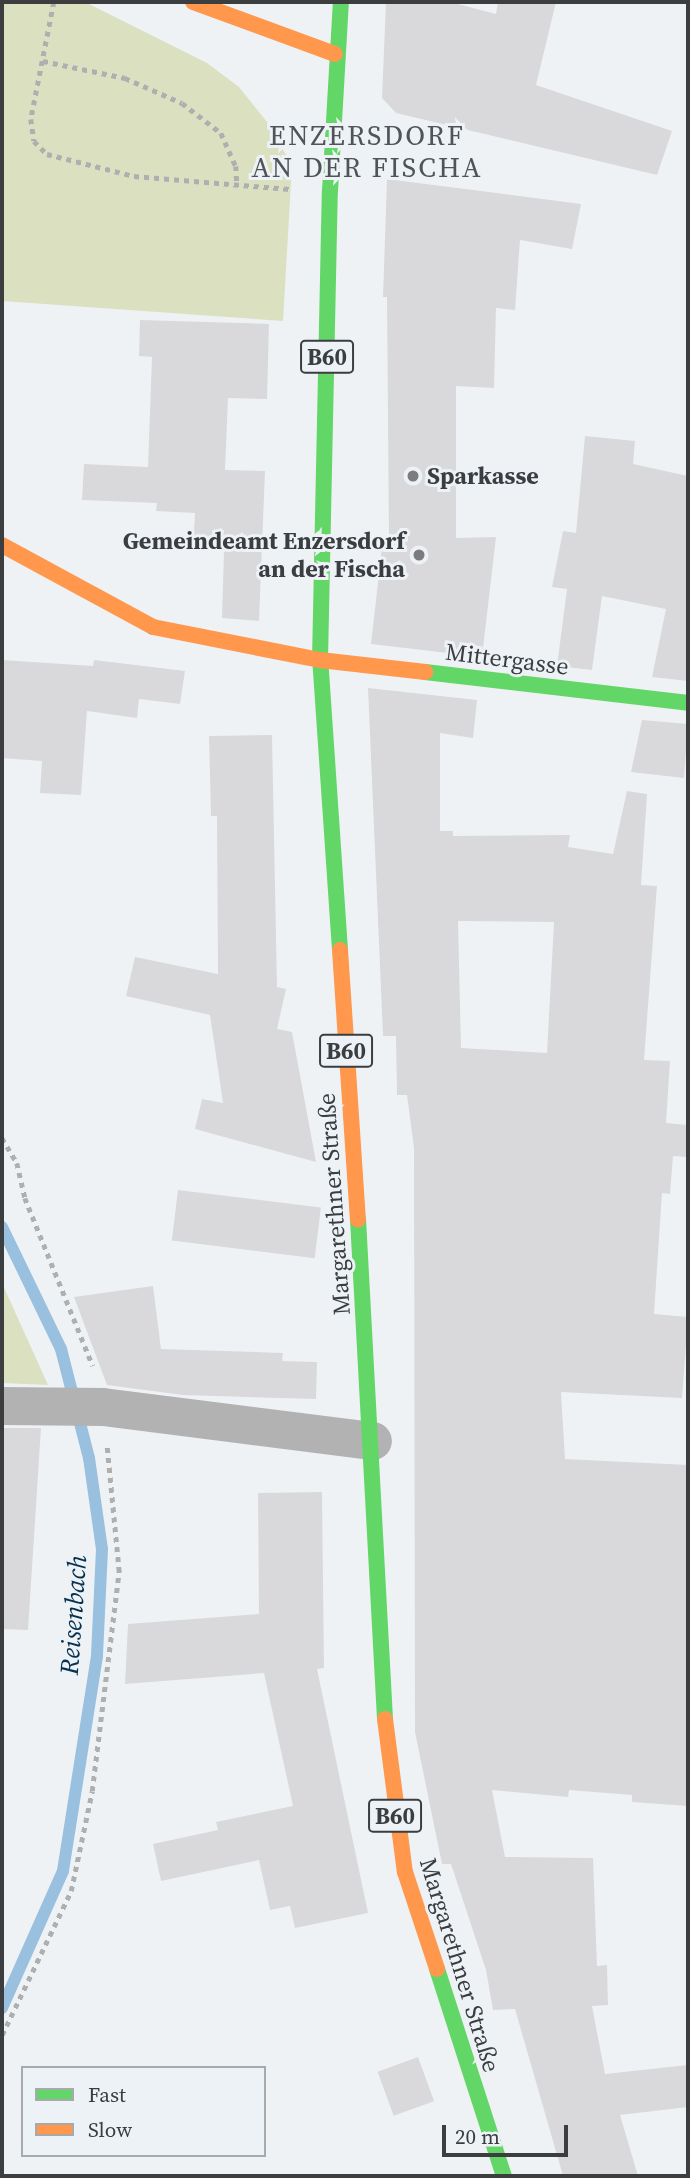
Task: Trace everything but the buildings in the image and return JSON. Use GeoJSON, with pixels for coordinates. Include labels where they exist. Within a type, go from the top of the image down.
{"type":"FeatureCollection","features":[{"type":"Feature","properties":{"kind":"main road"},"geometry":{"type":"LineString","coordinates":[[193,2],[335,54]]}},
{"type":"Feature","properties":{"kind":"main road","name":"Margarethner Straße"},"geometry":{"type":"LineString","coordinates":[[341,2],[335,54],[320,660],[373,1441],[384,1715],[405,1872],[504,2176]]}},
{"type":"Feature","properties":{"kind":"main road","name":"Mittergasse"},"geometry":{"type":"LineString","coordinates":[[2,545],[153,627],[320,660],[688,703]]}},
{"type":"Feature","properties":{"kind":"street"},"geometry":{"type":"LineString","coordinates":[[2,1406],[103,1407],[373,1441]]}},
{"type":"Feature","properties":{"kind":"path"},"geometry":{"type":"LineString","coordinates":[[54,2],[31,119],[34,141],[47,154],[134,176],[302,190]]}},
{"type":"Feature","properties":{"kind":"path"},"geometry":{"type":"LineString","coordinates":[[43,61],[125,78],[182,103],[221,133],[236,166],[237,186]]}},
{"type":"Feature","properties":{"kind":"path"},"geometry":{"type":"LineString","coordinates":[[2,1138],[17,1163],[25,1198],[94,1369],[103,1407],[119,1573],[92,1791],[71,1891],[2,2035]]}},
{"type":"Feature","properties":{"kind":"green space"},"geometry":{"type":"Polygon","coordinates":[[[2,2],[85,2],[207,63],[239,87],[267,122],[292,165],[283,321],[2,301],[2,2]]]}},
{"type":"Feature","properties":{"kind":"green space"},"geometry":{"type":"Polygon","coordinates":[[[2,1283],[48,1385],[2,1383],[2,1283]]]}},
{"type":"Feature","properties":{"kind":"waterway","name":"Reisenbach"},"geometry":{"type":"LineString","coordinates":[[2,1227],[61,1349],[89,1458],[102,1549],[97,1656],[63,1871],[2,2008]]}},
{"type":"Feature","properties":{"kind":"traffic: fast"},"geometry":{"type":"LineString","coordinates":[[340,950],[320,660],[330,191],[341,2]]}},
{"type":"Feature","properties":{"kind":"traffic: fast"},"geometry":{"type":"LineString","coordinates":[[425,672],[688,703]]}},
{"type":"Feature","properties":{"kind":"traffic: fast"},"geometry":{"type":"LineString","coordinates":[[358,1219],[385,1719]]}},
{"type":"Feature","properties":{"kind":"traffic: fast"},"geometry":{"type":"LineString","coordinates":[[437,1969],[504,2176]]}},
{"type":"Feature","properties":{"kind":"traffic: slow"},"geometry":{"type":"LineString","coordinates":[[193,2],[335,54]]}},
{"type":"Feature","properties":{"kind":"traffic: slow"},"geometry":{"type":"LineString","coordinates":[[2,545],[153,627],[320,660],[425,672]]}},
{"type":"Feature","properties":{"kind":"traffic: slow"},"geometry":{"type":"LineString","coordinates":[[340,950],[358,1219]]}},
{"type":"Feature","properties":{"kind":"traffic: slow"},"geometry":{"type":"LineString","coordinates":[[385,1719],[405,1872],[437,1969]]}},
{"type":"Feature","properties":{"kind":"place","name":"Sparkasse"},"geometry":{"type":"Point","coordinates":[413,476]}},
{"type":"Feature","properties":{"kind":"place","name":"Gemeindeamt Enzersdorf an der Fischa"},"geometry":{"type":"Point","coordinates":[419,555]}},
{"type":"Feature","properties":{"kind":"district","name":"ENZERSDORF AN DER FISCHA"},"geometry":{"type":"Point","coordinates":[367,151]}}]}
